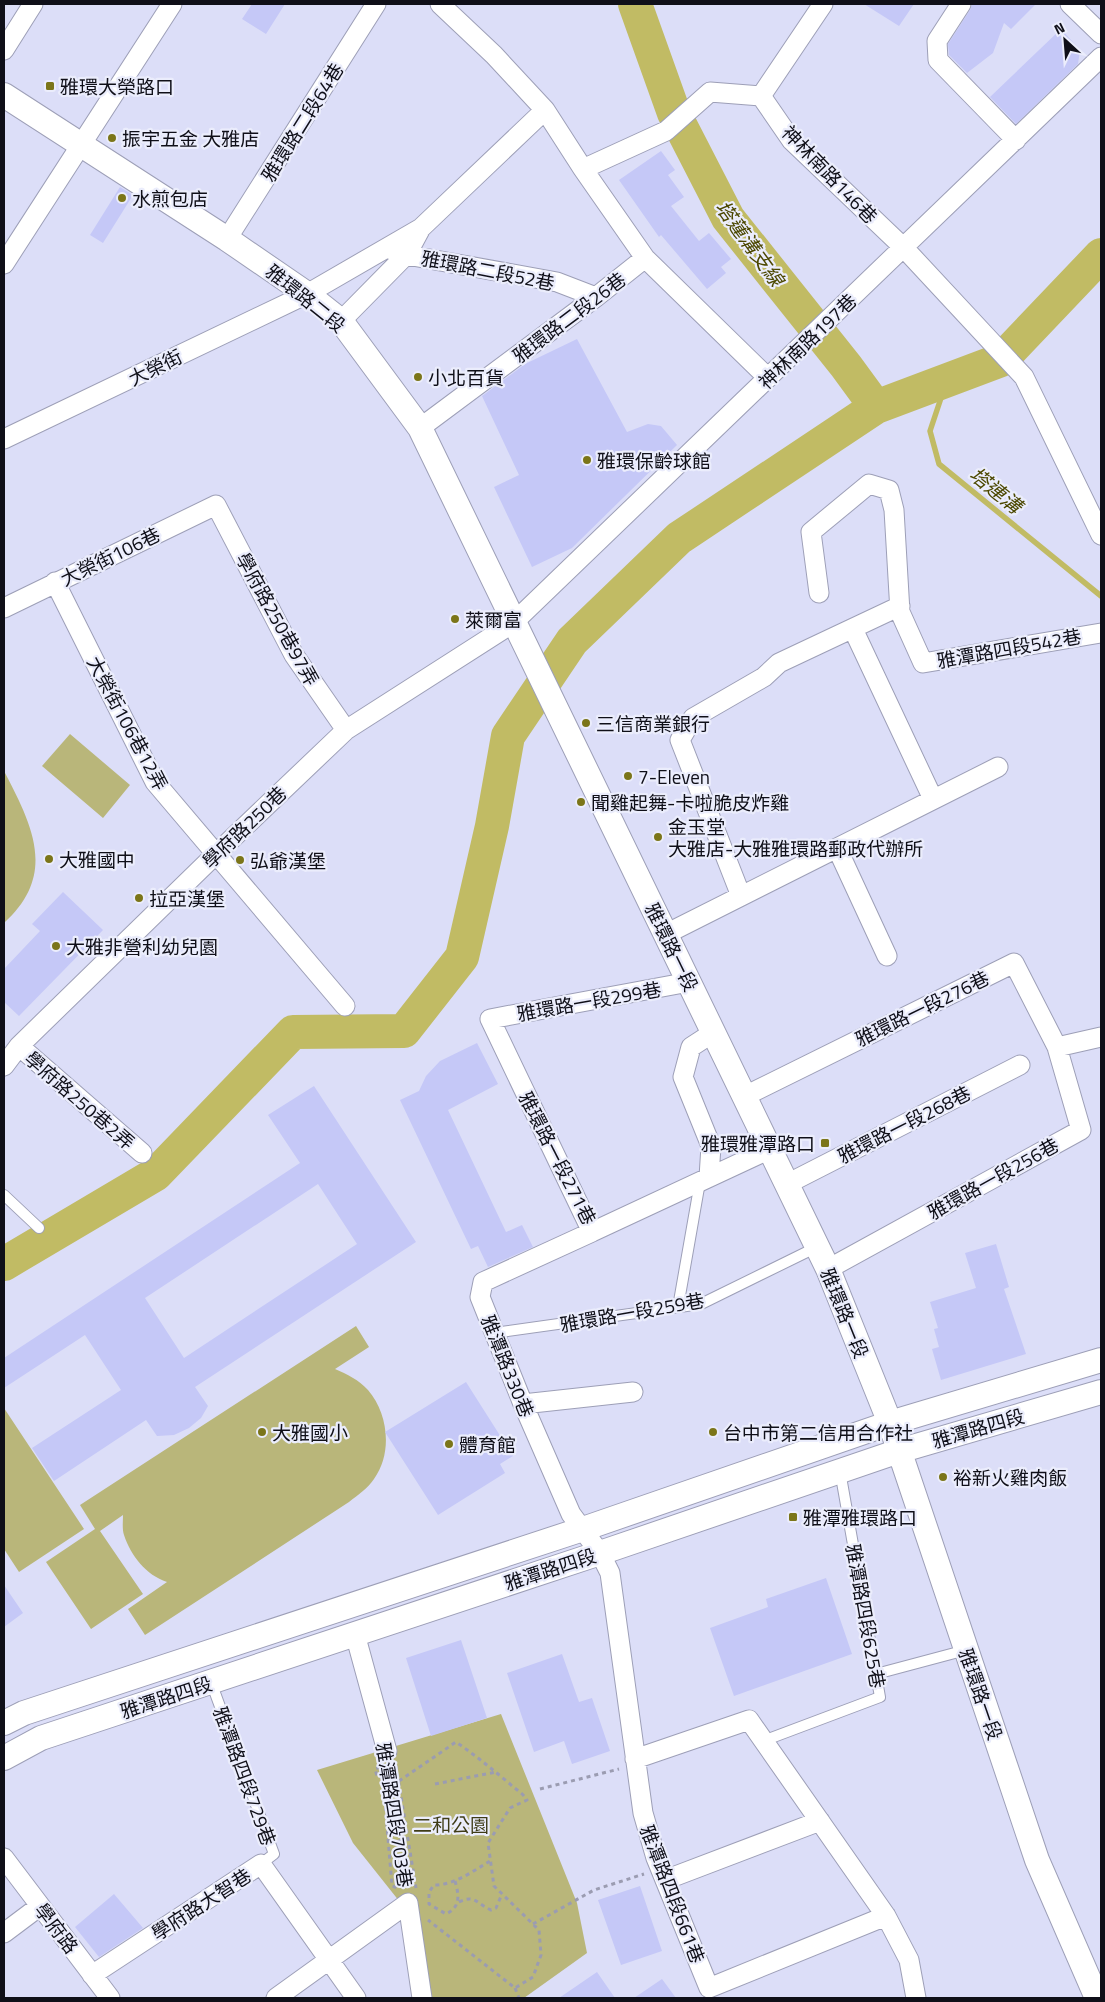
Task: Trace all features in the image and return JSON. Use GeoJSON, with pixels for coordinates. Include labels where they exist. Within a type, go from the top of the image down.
{"type":"FeatureCollection","features":[{"type":"Feature","properties":{"kind":"street"},"geometry":{"type":"LineString","coordinates":[[4,50],[33,4]]}},
{"type":"Feature","properties":{"kind":"street"},"geometry":{"type":"LineString","coordinates":[[4,264],[172,4]]}},
{"type":"Feature","properties":{"kind":"street","name":"雅環路二段64巷"},"geometry":{"type":"LineString","coordinates":[[227,240],[376,4]]}},
{"type":"Feature","properties":{"kind":"street"},"geometry":{"type":"LineString","coordinates":[[440,4],[494,55],[545,110],[583,169],[645,258],[768,378]]}},
{"type":"Feature","properties":{"kind":"street"},"geometry":{"type":"LineString","coordinates":[[583,169],[666,131],[693,105],[710,92],[761,96],[823,4]]}},
{"type":"Feature","properties":{"kind":"street"},"geometry":{"type":"LineString","coordinates":[[961,4],[937,41],[938,60],[1016,140]]}},
{"type":"Feature","properties":{"kind":"street"},"geometry":{"type":"LineString","coordinates":[[1070,4],[1101,34]]}},
{"type":"Feature","properties":{"kind":"street","name":"神林南路197巷"},"geometry":{"type":"LineString","coordinates":[[514,623],[1101,58]]}},
{"type":"Feature","properties":{"kind":"street","name":"雅環路二段"},"geometry":{"type":"LineString","coordinates":[[4,95],[227,240],[307,294],[342,321],[420,428],[528,654]]}},
{"type":"Feature","properties":{"kind":"street","name":"神林南路146巷"},"geometry":{"type":"LineString","coordinates":[[761,96],[792,141],[904,248],[1024,377],[1101,535]]}},
{"type":"Feature","properties":{"kind":"street","name":"雅環路二段52巷"},"geometry":{"type":"LineString","coordinates":[[307,294],[421,228],[545,110]]}},
{"type":"Feature","properties":{"kind":"street","name":"雅環路二段52巷"},"geometry":{"type":"LineString","coordinates":[[342,321],[407,254],[421,228]]}},
{"type":"Feature","properties":{"kind":"street","name":"雅環路二段52巷"},"geometry":{"type":"LineString","coordinates":[[382,251],[558,282],[596,298]]}},
{"type":"Feature","properties":{"kind":"street","name":"雅環路二段26巷"},"geometry":{"type":"LineString","coordinates":[[420,428],[596,298],[645,258]]}},
{"type":"Feature","properties":{"kind":"street","name":"大榮街"},"geometry":{"type":"LineString","coordinates":[[4,439],[307,294]]}},
{"type":"Feature","properties":{"kind":"street","name":"雅潭路四段542巷"},"geometry":{"type":"LineString","coordinates":[[819,593],[811,532],[869,484],[889,490],[894,510],[900,612],[923,663],[1101,633]]}},
{"type":"Feature","properties":{"kind":"street","name":"大榮街106巷"},"geometry":{"type":"LineString","coordinates":[[4,608],[216,505]]}},
{"type":"Feature","properties":{"kind":"street","name":"學府路250巷97弄"},"geometry":{"type":"LineString","coordinates":[[216,505],[294,656],[346,730]]}},
{"type":"Feature","properties":{"kind":"street","name":"大榮街106巷12弄"},"geometry":{"type":"LineString","coordinates":[[55,582],[155,782],[217,853],[344,1006]]}},
{"type":"Feature","properties":{"kind":"street"},"geometry":{"type":"LineString","coordinates":[[741,896],[680,740],[694,718],[764,677],[779,664],[900,606]]}},
{"type":"Feature","properties":{"kind":"street","name":"學府路250巷"},"geometry":{"type":"LineString","coordinates":[[4,1066],[19,1046],[346,730],[514,623]]}},
{"type":"Feature","properties":{"kind":"street"},"geometry":{"type":"LineString","coordinates":[[853,629],[933,799]]}},
{"type":"Feature","properties":{"kind":"street","name":"雅環路一段"},"geometry":{"type":"LineString","coordinates":[[528,654],[828,1269],[890,1423],[1037,1860],[1096,1998]]}},
{"type":"Feature","properties":{"kind":"street"},"geometry":{"type":"LineString","coordinates":[[666,934],[998,766]]}},
{"type":"Feature","properties":{"kind":"street"},"geometry":{"type":"LineString","coordinates":[[837,848],[887,956]]}},
{"type":"Feature","properties":{"kind":"street","name":"雅環路一段276巷"},"geometry":{"type":"LineString","coordinates":[[745,1096],[1014,963],[1057,1047]]}},
{"type":"Feature","properties":{"kind":"street","name":"雅環路一段299巷"},"geometry":{"type":"LineString","coordinates":[[490,1019],[689,982]]}},
{"type":"Feature","properties":{"kind":"street","name":"雅環路一段271巷"},"geometry":{"type":"LineString","coordinates":[[490,1019],[592,1232],[770,1149]]}},
{"type":"Feature","properties":{"kind":"street"},"geometry":{"type":"LineString","coordinates":[[704,1180],[711,1146],[683,1077],[691,1048],[714,1032]]}},
{"type":"Feature","properties":{"kind":"street"},"geometry":{"type":"LineString","coordinates":[[1057,1047],[1101,1037]]}},
{"type":"Feature","properties":{"kind":"street","name":"學府路250巷2弄"},"geometry":{"type":"LineString","coordinates":[[19,1046],[142,1153]]}},
{"type":"Feature","properties":{"kind":"street","name":"雅環路一段256巷"},"geometry":{"type":"LineString","coordinates":[[828,1269],[1081,1130],[1057,1047]]}},
{"type":"Feature","properties":{"kind":"street","name":"雅環路一段268巷"},"geometry":{"type":"LineString","coordinates":[[787,1184],[1020,1065]]}},
{"type":"Feature","properties":{"kind":"street","name":"雅潭路330巷"},"geometry":{"type":"LineString","coordinates":[[592,1232],[483,1282],[480,1297],[523,1404],[571,1514],[600,1553]]}},
{"type":"Feature","properties":{"kind":"street","name":"雅潭路四段"},"geometry":{"type":"LineString","coordinates":[[4,1723],[24,1713],[583,1529],[890,1423],[1101,1360]]}},
{"type":"Feature","properties":{"kind":"street"},"geometry":{"type":"LineString","coordinates":[[523,1404],[633,1392]]}},
{"type":"Feature","properties":{"kind":"street","name":"雅潭路四段"},"geometry":{"type":"LineString","coordinates":[[4,1758],[41,1738],[600,1553],[899,1451],[1101,1392]]}},
{"type":"Feature","properties":{"kind":"street","name":"雅潭路四段661巷"},"geometry":{"type":"LineString","coordinates":[[600,1553],[610,1573],[643,1813],[663,1875],[709,1988],[886,1916]]}},
{"type":"Feature","properties":{"kind":"street","name":"雅潭路四段703巷"},"geometry":{"type":"LineString","coordinates":[[355,1634],[388,1757]]}},
{"type":"Feature","properties":{"kind":"street"},"geometry":{"type":"LineString","coordinates":[[635,1761],[749,1720],[886,1916],[909,1960],[916,1998]]}},
{"type":"Feature","properties":{"kind":"street"},"geometry":{"type":"LineString","coordinates":[[663,1875],[820,1821]]}},
{"type":"Feature","properties":{"kind":"street","name":"學府路"},"geometry":{"type":"LineString","coordinates":[[4,1858],[110,1998]]}},
{"type":"Feature","properties":{"kind":"street","name":"學府路大智巷"},"geometry":{"type":"LineString","coordinates":[[92,1975],[261,1864],[356,1998]]}},
{"type":"Feature","properties":{"kind":"street"},"geometry":{"type":"LineString","coordinates":[[276,1998],[412,1903]]}},
{"type":"Feature","properties":{"kind":"street","name":"雅潭路四段703巷"},"geometry":{"type":"LineString","coordinates":[[412,1903],[422,1998]]}},
{"type":"Feature","properties":{"kind":"street"},"geometry":{"type":"LineString","coordinates":[[4,1933],[40,1906]]}},
{"type":"Feature","properties":{"kind":"lane"},"geometry":{"type":"LineString","coordinates":[[678,1307],[704,1180]]}},
{"type":"Feature","properties":{"kind":"lane"},"geometry":{"type":"LineString","coordinates":[[4,1196],[39,1228]]}},
{"type":"Feature","properties":{"kind":"lane","name":"雅環路一段259巷"},"geometry":{"type":"LineString","coordinates":[[494,1333],[701,1304],[818,1247]]}},
{"type":"Feature","properties":{"kind":"lane","name":"雅潭路四段625巷"},"geometry":{"type":"LineString","coordinates":[[763,1741],[880,1697],[840,1471]]}},
{"type":"Feature","properties":{"kind":"lane"},"geometry":{"type":"LineString","coordinates":[[876,1674],[966,1650]]}},
{"type":"Feature","properties":{"kind":"lane","name":"雅潭路四段729巷"},"geometry":{"type":"LineString","coordinates":[[210,1682],[274,1854],[261,1864]]}},
{"type":"Feature","properties":{"kind":"path"},"geometry":{"type":"LineString","coordinates":[[399,1782],[456,1742],[497,1772],[511,1786],[522,1792],[527,1800],[510,1808],[488,1843],[494,1886],[539,1930],[541,1955],[533,1977],[516,1988]]}},
{"type":"Feature","properties":{"kind":"path"},"geometry":{"type":"LineString","coordinates":[[412,1903],[417,1889],[396,1764],[388,1757],[375,1768],[377,1776],[383,1778],[392,1886],[412,1903],[516,1988],[519,1998]]}},
{"type":"Feature","properties":{"kind":"path","name":"雅潭路四段703巷"},"geometry":{"type":"LineString","coordinates":[[388,1757],[412,1903]]}},
{"type":"Feature","properties":{"kind":"path"},"geometry":{"type":"LineString","coordinates":[[540,1789],[635,1761]]}},
{"type":"Feature","properties":{"kind":"path"},"geometry":{"type":"LineString","coordinates":[[436,1784],[497,1772]]}},
{"type":"Feature","properties":{"kind":"path"},"geometry":{"type":"LineString","coordinates":[[455,1881],[459,1895],[458,1902],[453,1911],[446,1914],[429,1904],[429,1892],[434,1885],[443,1885],[455,1881],[490,1861]]}},
{"type":"Feature","properties":{"kind":"path"},"geometry":{"type":"LineString","coordinates":[[533,1924],[594,1890],[663,1875]]}},
{"type":"Feature","properties":{"kind":"path"},"geometry":{"type":"LineString","coordinates":[[458,1902],[466,1898],[474,1899],[491,1910],[496,1908],[502,1894]]}},
{"type":"Feature","properties":{"kind":"green space"},"geometry":{"type":"Polygon","coordinates":[[[70,734],[130,785],[103,818],[42,766],[70,734]]]}},
{"type":"Feature","properties":{"kind":"green space"},"geometry":{"type":"Polygon","coordinates":[[[4,771],[31,830],[35,849],[35,868],[31,886],[21,905],[4,923],[4,771]]]}},
{"type":"Feature","properties":{"kind":"green space"},"geometry":{"type":"Polygon","coordinates":[[[356,1326],[369,1347],[335,1369],[353,1378],[368,1390],[375,1399],[384,1421],[386,1445],[384,1457],[380,1469],[372,1482],[349,1502],[145,1635],[128,1609],[167,1582],[152,1575],[135,1557],[124,1535],[123,1515],[100,1531],[143,1594],[91,1629],[46,1562],[95,1529],[80,1505],[356,1326]]]}},
{"type":"Feature","properties":{"kind":"green space"},"geometry":{"type":"Polygon","coordinates":[[[4,1408],[84,1529],[19,1572],[4,1549],[4,1408]]]}},
{"type":"Feature","properties":{"kind":"green space","name":"二和公園"},"geometry":{"type":"Polygon","coordinates":[[[501,1714],[577,1903],[587,1953],[524,1998],[426,1998],[415,1921],[353,1843],[317,1770],[501,1714]]]}},
{"type":"Feature","properties":{"kind":"building"},"geometry":{"type":"Polygon","coordinates":[[[252,4],[285,4],[266,34],[242,19],[252,4]]]}},
{"type":"Feature","properties":{"kind":"building"},"geometry":{"type":"Polygon","coordinates":[[[864,4],[914,4],[899,26],[864,4]]]}},
{"type":"Feature","properties":{"kind":"building"},"geometry":{"type":"Polygon","coordinates":[[[972,4],[1036,4],[1011,29],[1004,23],[993,53],[967,73],[949,55],[948,44],[972,4]]]}},
{"type":"Feature","properties":{"kind":"building"},"geometry":{"type":"Polygon","coordinates":[[[1061,29],[1080,50],[1078,64],[1016,124],[990,97],[1061,29]]]}},
{"type":"Feature","properties":{"kind":"building"},"geometry":{"type":"Polygon","coordinates":[[[661,151],[675,170],[668,175],[684,197],[671,206],[699,241],[709,233],[731,259],[721,267],[726,273],[707,289],[661,235],[659,237],[619,180],[661,151]]]}},
{"type":"Feature","properties":{"kind":"building"},"geometry":{"type":"Polygon","coordinates":[[[120,187],[133,195],[103,243],[90,235],[120,187]]]}},
{"type":"Feature","properties":{"kind":"building","name":"雅環保齡球館"},"geometry":{"type":"Polygon","coordinates":[[[577,339],[627,432],[648,424],[661,426],[677,445],[572,548],[532,567],[494,487],[519,475],[482,396],[525,364],[577,339]]]}},
{"type":"Feature","properties":{"kind":"building","name":"大雅非營利幼兒園"},"geometry":{"type":"Polygon","coordinates":[[[63,892],[103,930],[19,1016],[4,1002],[4,969],[40,931],[32,924],[63,892]]]}},
{"type":"Feature","properties":{"kind":"building"},"geometry":{"type":"Polygon","coordinates":[[[477,1043],[498,1084],[448,1110],[506,1232],[522,1225],[533,1247],[488,1267],[478,1246],[471,1249],[400,1100],[419,1091],[426,1076],[440,1061],[477,1043]]]}},
{"type":"Feature","properties":{"kind":"building"},"geometry":{"type":"Polygon","coordinates":[[[314,1086],[416,1242],[195,1387],[208,1406],[201,1418],[189,1428],[174,1435],[157,1436],[146,1420],[54,1481],[32,1448],[121,1390],[85,1335],[4,1388],[4,1358],[300,1163],[268,1115],[314,1086]],[[318,1184],[145,1298],[184,1358],[357,1244],[318,1184]]]}},
{"type":"Feature","properties":{"kind":"building"},"geometry":{"type":"Polygon","coordinates":[[[996,1244],[1009,1287],[1004,1289],[1026,1354],[941,1380],[932,1349],[939,1347],[934,1329],[938,1328],[930,1302],[976,1288],[965,1253],[996,1244]]]}},
{"type":"Feature","properties":{"kind":"building","name":"體育館"},"geometry":{"type":"Polygon","coordinates":[[[466,1382],[513,1456],[500,1464],[505,1473],[438,1515],[385,1432],[466,1382]]]}},
{"type":"Feature","properties":{"kind":"building"},"geometry":{"type":"Polygon","coordinates":[[[826,1578],[852,1654],[734,1696],[710,1628],[768,1607],[766,1599],[826,1578]]]}},
{"type":"Feature","properties":{"kind":"building"},"geometry":{"type":"Polygon","coordinates":[[[4,1585],[23,1613],[4,1627],[4,1585]]]}},
{"type":"Feature","properties":{"kind":"building"},"geometry":{"type":"Polygon","coordinates":[[[461,1640],[487,1718],[431,1736],[406,1658],[461,1640]]]}},
{"type":"Feature","properties":{"kind":"building"},"geometry":{"type":"Polygon","coordinates":[[[562,1654],[579,1702],[592,1698],[610,1751],[572,1764],[564,1741],[534,1752],[507,1673],[562,1654]]]}},
{"type":"Feature","properties":{"kind":"building"},"geometry":{"type":"Polygon","coordinates":[[[640,1886],[662,1951],[621,1965],[598,1900],[640,1886]]]}},
{"type":"Feature","properties":{"kind":"building"},"geometry":{"type":"Polygon","coordinates":[[[114,1894],[143,1928],[99,1957],[75,1927],[114,1894]]]}},
{"type":"Feature","properties":{"kind":"building"},"geometry":{"type":"Polygon","coordinates":[[[597,1972],[615,1998],[559,1998],[597,1972]]]}},
{"type":"Feature","properties":{"kind":"building"},"geometry":{"type":"Polygon","coordinates":[[[662,1979],[676,1998],[634,1998],[662,1979]]]}},
{"type":"Feature","properties":{"kind":"waterway","name":"塔蓮溝支線"},"geometry":{"type":"LineString","coordinates":[[635,4],[674,113],[728,218],[846,366],[876,407]]}},
{"type":"Feature","properties":{"kind":"waterway"},"geometry":{"type":"LineString","coordinates":[[4,1264],[156,1174],[293,1032],[404,1031],[462,957],[492,826],[508,736],[572,641],[679,538],[876,407],[1001,360],[1101,255]]}},
{"type":"Feature","properties":{"kind":"waterway","name":"塔連溝"},"geometry":{"type":"LineString","coordinates":[[947,380],[930,431],[939,464],[1101,596]]}},
{"type":"Feature","properties":{"kind":"place","name":"雅環大榮路口"},"geometry":{"type":"Point","coordinates":[50,86]}},
{"type":"Feature","properties":{"kind":"place","name":"振宇五金 大雅店"},"geometry":{"type":"Point","coordinates":[112,138]}},
{"type":"Feature","properties":{"kind":"place","name":"水煎包店"},"geometry":{"type":"Point","coordinates":[122,198]}},
{"type":"Feature","properties":{"kind":"place","name":"小北百貨"},"geometry":{"type":"Point","coordinates":[418,377]}},
{"type":"Feature","properties":{"kind":"place","name":"雅環保齡球館"},"geometry":{"type":"Point","coordinates":[587,460]}},
{"type":"Feature","properties":{"kind":"place","name":"萊爾富"},"geometry":{"type":"Point","coordinates":[455,619]}},
{"type":"Feature","properties":{"kind":"place","name":"三信商業銀行"},"geometry":{"type":"Point","coordinates":[586,723]}},
{"type":"Feature","properties":{"kind":"place","name":"7-Eleven"},"geometry":{"type":"Point","coordinates":[628,776]}},
{"type":"Feature","properties":{"kind":"place","name":"聞雞起舞-卡啦脆皮炸雞"},"geometry":{"type":"Point","coordinates":[581,802]}},
{"type":"Feature","properties":{"kind":"place","name":"金玉堂 大雅店-大雅雅環路郵政代辦所"},"geometry":{"type":"Point","coordinates":[658,837]}},
{"type":"Feature","properties":{"kind":"place","name":"大雅國中"},"geometry":{"type":"Point","coordinates":[49,859]}},
{"type":"Feature","properties":{"kind":"place","name":"弘爺漢堡"},"geometry":{"type":"Point","coordinates":[240,860]}},
{"type":"Feature","properties":{"kind":"place","name":"拉亞漢堡"},"geometry":{"type":"Point","coordinates":[139,898]}},
{"type":"Feature","properties":{"kind":"place","name":"大雅非營利幼兒園"},"geometry":{"type":"Point","coordinates":[56,946]}},
{"type":"Feature","properties":{"kind":"place","name":"雅環雅潭路口"},"geometry":{"type":"Point","coordinates":[825,1143]}},
{"type":"Feature","properties":{"kind":"place","name":"大雅國小"},"geometry":{"type":"Point","coordinates":[262,1432]}},
{"type":"Feature","properties":{"kind":"place","name":"台中市第二信用合作社"},"geometry":{"type":"Point","coordinates":[713,1432]}},
{"type":"Feature","properties":{"kind":"place","name":"體育館"},"geometry":{"type":"Point","coordinates":[449,1444]}},
{"type":"Feature","properties":{"kind":"place","name":"裕新火雞肉飯"},"geometry":{"type":"Point","coordinates":[943,1477]}},
{"type":"Feature","properties":{"kind":"place","name":"雅潭雅環路口"},"geometry":{"type":"Point","coordinates":[793,1517]}}]}
